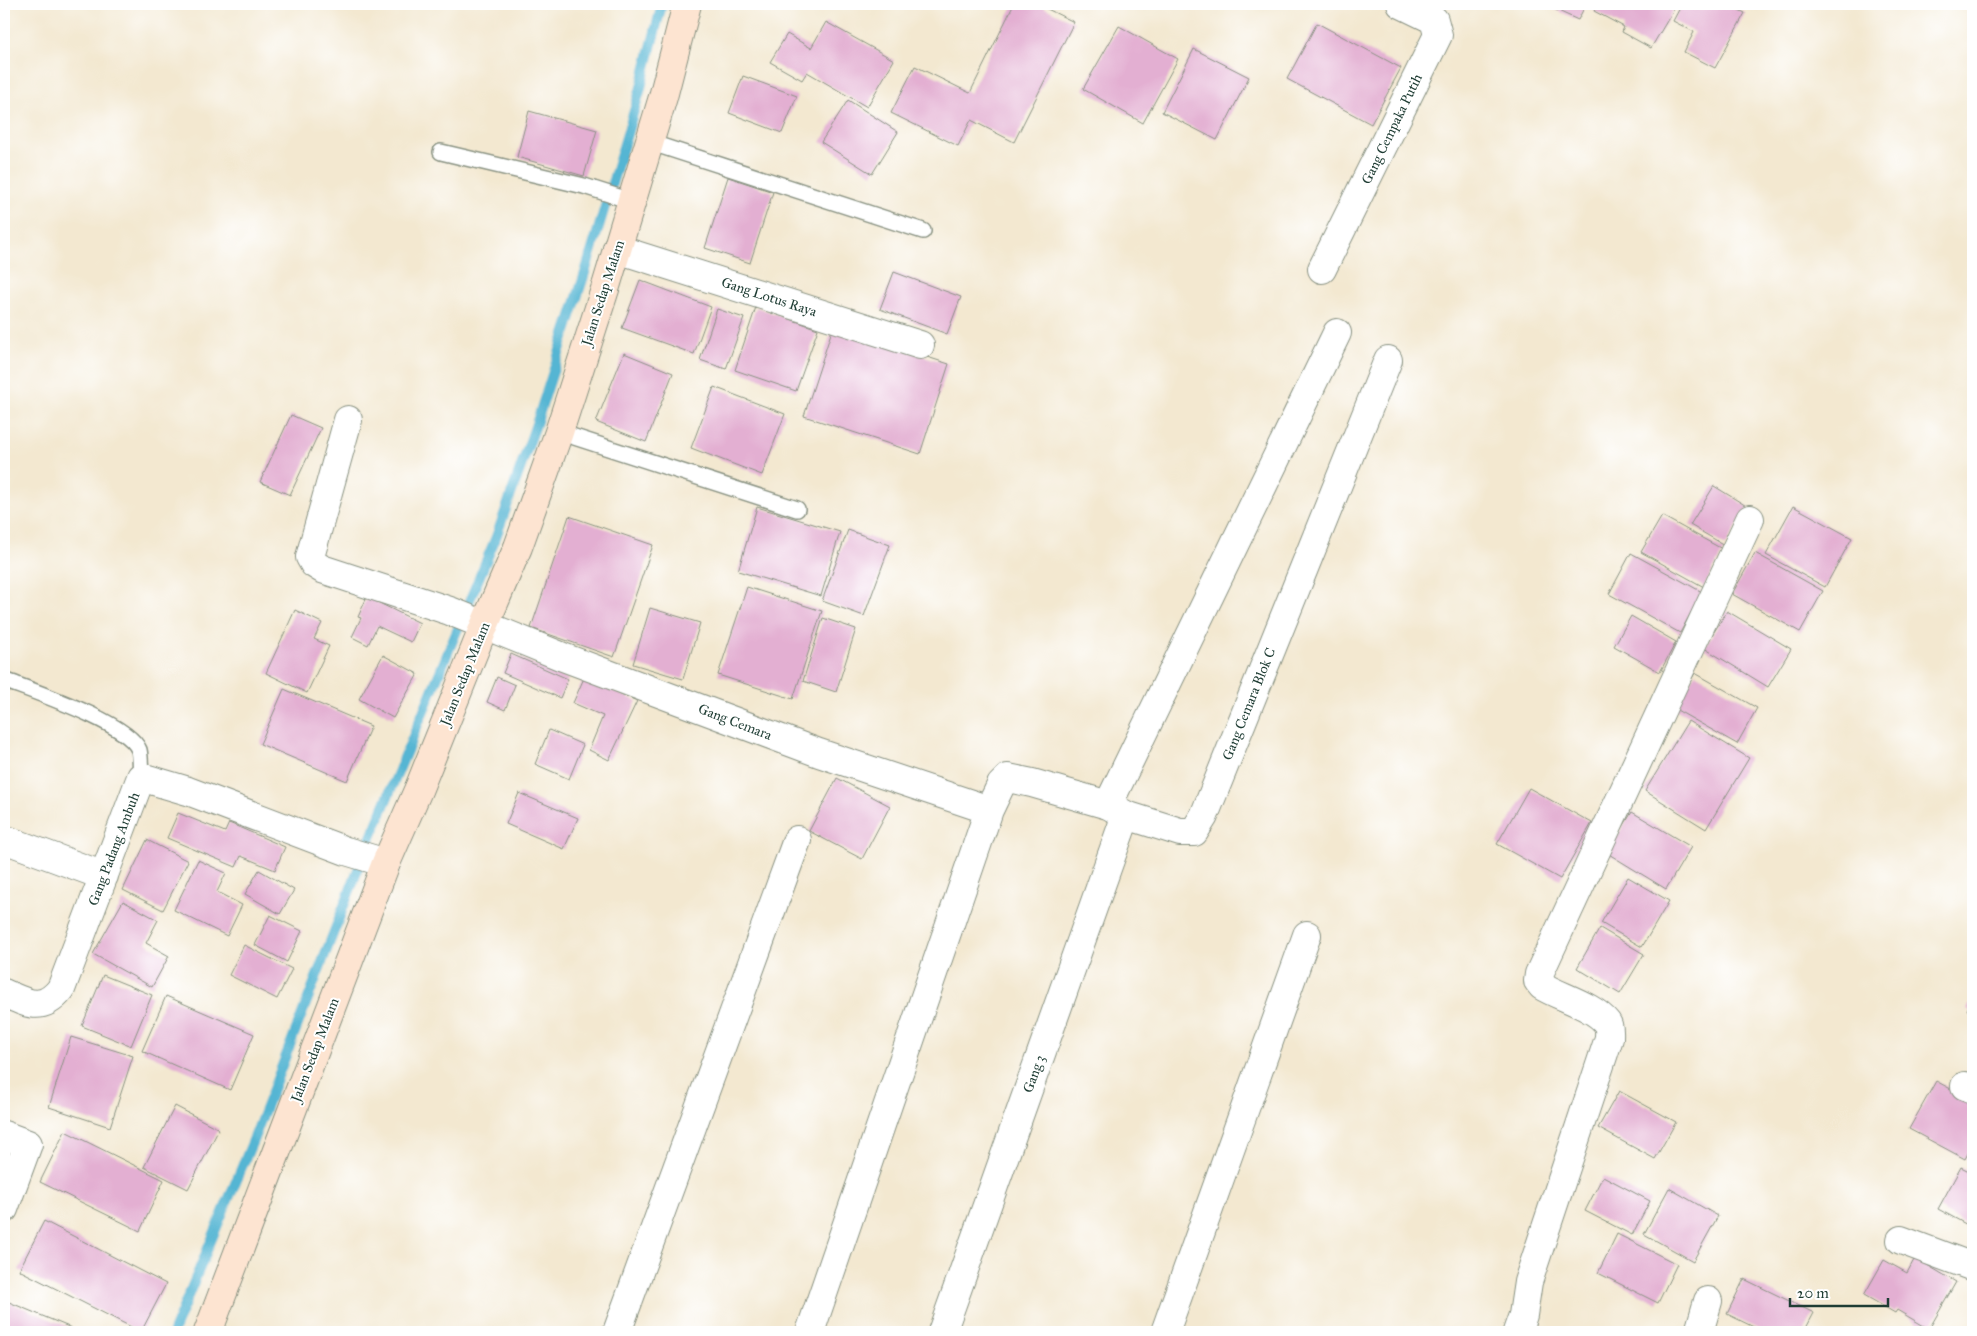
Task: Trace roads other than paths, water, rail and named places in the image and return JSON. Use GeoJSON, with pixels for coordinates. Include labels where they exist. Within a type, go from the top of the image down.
{"type":"FeatureCollection","features":[{"type":"Feature","properties":{"kind":"street","name":"Jalan Sedap Malam"},"geometry":{"type":"LineString","coordinates":[[208,1332],[380,861],[419,788],[468,618],[518,547],[558,432],[617,249],[621,198],[649,142],[688,4]]}},
{"type":"Feature","properties":{"kind":"street","name":"Gang Cempaka Putih"},"geometry":{"type":"LineString","coordinates":[[1322,269],[1438,35],[1434,20],[1401,4]]}},
{"type":"Feature","properties":{"kind":"street","name":"Gang Lotus Raya"},"geometry":{"type":"LineString","coordinates":[[617,249],[920,345]]}},
{"type":"Feature","properties":{"kind":"street","name":"Gang 3"},"geometry":{"type":"LineString","coordinates":[[942,1332],[1117,810],[1337,333]]}},
{"type":"Feature","properties":{"kind":"street","name":"Gang Cemara Blok C"},"geometry":{"type":"LineString","coordinates":[[989,810],[1001,785],[1008,778],[1032,783],[1180,832],[1194,832],[1204,816],[1388,360]]}},
{"type":"Feature","properties":{"kind":"street","name":"Gang Cemara"},"geometry":{"type":"LineString","coordinates":[[348,420],[310,556],[314,564],[322,569],[468,618],[563,657],[819,754],[989,810]]}},
{"type":"Feature","properties":{"kind":"street"},"geometry":{"type":"LineString","coordinates":[[1524,1327],[1528,1282],[1609,1038],[1610,1028],[1594,1012],[1542,986],[1538,981],[1750,519]]}},
{"type":"Feature","properties":{"kind":"street","name":"Gang Padang Ambuh"},"geometry":{"type":"LineString","coordinates":[[4,993],[28,1003],[43,1004],[54,999],[61,989],[141,777],[188,790],[346,851],[380,861]]}},
{"type":"Feature","properties":{"kind":"street"},"geometry":{"type":"LineString","coordinates":[[810,1332],[989,810]]}},
{"type":"Feature","properties":{"kind":"street"},"geometry":{"type":"LineString","coordinates":[[4,839],[104,876]]}},
{"type":"Feature","properties":{"kind":"street"},"geometry":{"type":"LineString","coordinates":[[616,1332],[797,840]]}},
{"type":"Feature","properties":{"kind":"street"},"geometry":{"type":"LineString","coordinates":[[1165,1332],[1307,935]]}},
{"type":"Feature","properties":{"kind":"street"},"geometry":{"type":"LineString","coordinates":[[4,1209],[16,1140]]}},
{"type":"Feature","properties":{"kind":"street"},"geometry":{"type":"LineString","coordinates":[[1901,1240],[1973,1267]]}},
{"type":"Feature","properties":{"kind":"street"},"geometry":{"type":"LineString","coordinates":[[1699,1332],[1708,1301]]}},
{"type":"Feature","properties":{"kind":"lane"},"geometry":{"type":"LineString","coordinates":[[649,142],[922,231]]}},
{"type":"Feature","properties":{"kind":"lane"},"geometry":{"type":"LineString","coordinates":[[441,152],[584,186],[621,198]]}},
{"type":"Feature","properties":{"kind":"lane"},"geometry":{"type":"LineString","coordinates":[[558,432],[797,509]]}},
{"type":"Feature","properties":{"kind":"lane"},"geometry":{"type":"LineString","coordinates":[[4,680],[91,714],[120,729],[139,749],[141,777]]}},
{"type":"Feature","properties":{"kind":"waterway"},"geometry":{"type":"LineString","coordinates":[[173,1332],[254,1138],[364,854],[496,537],[536,424],[584,276],[640,91],[662,4]]}}]}
